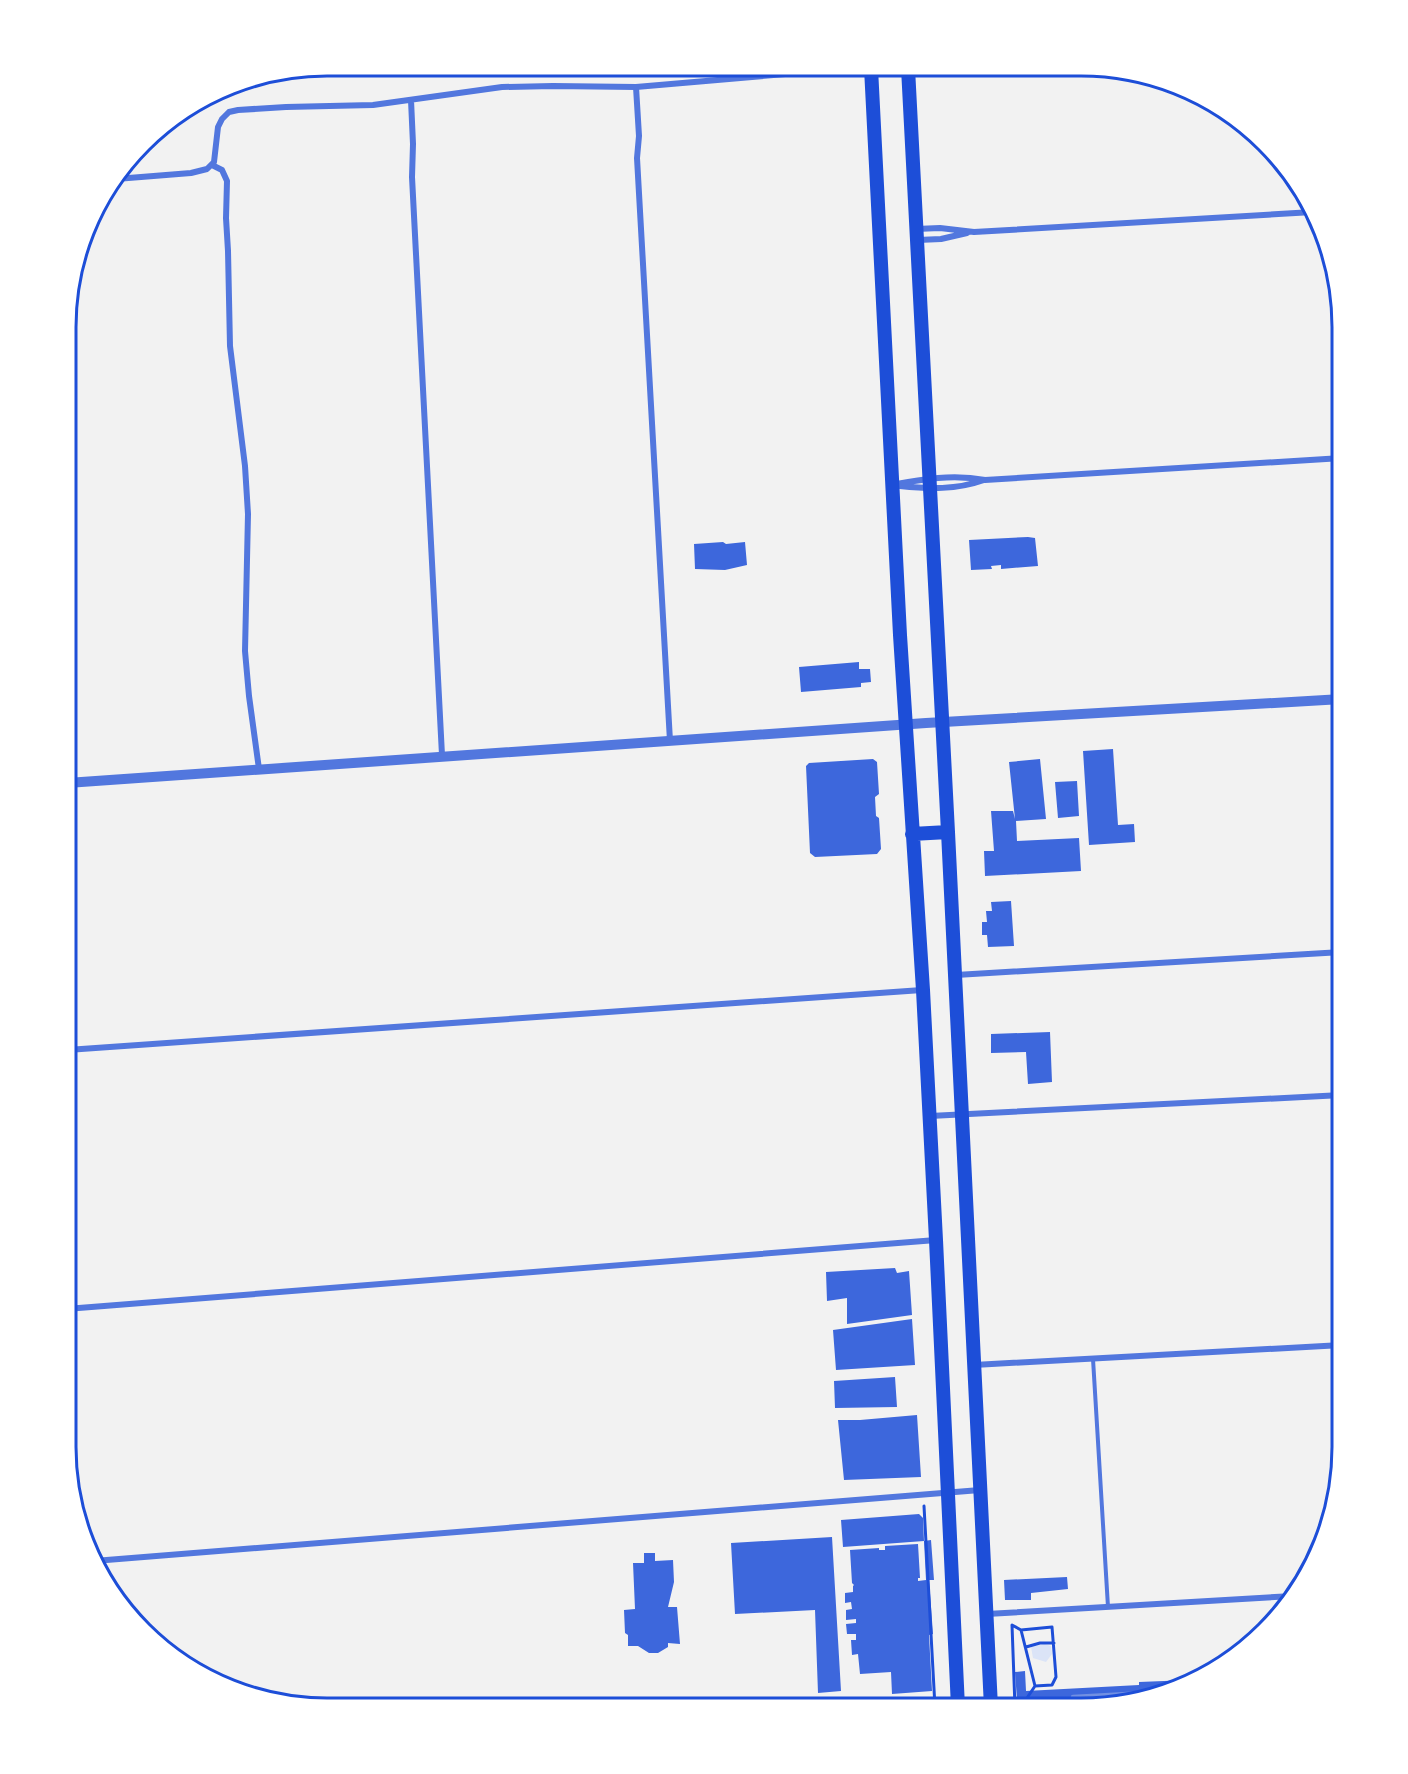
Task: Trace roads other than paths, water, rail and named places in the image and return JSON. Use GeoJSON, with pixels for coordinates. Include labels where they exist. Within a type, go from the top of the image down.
{"type":"FeatureCollection","features":[{"type":"Feature","properties":{"kind":"highway"},"geometry":{"type":"LineString","coordinates":[[871,76],[891,485],[930,1116],[958,1698]]}},
{"type":"Feature","properties":{"kind":"highway"},"geometry":{"type":"LineString","coordinates":[[908,76],[991,1698]]}},
{"type":"Feature","properties":{"kind":"highway"},"geometry":{"type":"LineString","coordinates":[[912,834],[948,832]]}},
{"type":"Feature","properties":{"kind":"street"},"geometry":{"type":"LineString","coordinates":[[212,165],[218,127],[222,119],[230,112],[249,109],[373,105],[518,86],[636,87],[763,76]]}},
{"type":"Feature","properties":{"kind":"street"},"geometry":{"type":"LineString","coordinates":[[636,87],[639,136],[637,158],[670,741]]}},
{"type":"Feature","properties":{"kind":"street"},"geometry":{"type":"LineString","coordinates":[[411,100],[412,177],[442,755]]}},
{"type":"Feature","properties":{"kind":"street"},"geometry":{"type":"LineString","coordinates":[[126,178],[191,173],[212,165],[222,170],[227,181],[230,346],[245,466],[248,514],[246,651],[249,696],[259,768]]}},
{"type":"Feature","properties":{"kind":"street"},"geometry":{"type":"LineString","coordinates":[[916,234],[941,239],[974,232],[1304,213]]}},
{"type":"Feature","properties":{"kind":"street"},"geometry":{"type":"LineString","coordinates":[[916,234],[940,228],[974,232]]}},
{"type":"Feature","properties":{"kind":"street"},"geometry":{"type":"LineString","coordinates":[[891,485],[930,483],[966,486],[985,480],[1332,459]]}},
{"type":"Feature","properties":{"kind":"street"},"geometry":{"type":"LineString","coordinates":[[891,485],[930,483],[965,476],[985,480]]}},
{"type":"Feature","properties":{"kind":"street"},"geometry":{"type":"LineString","coordinates":[[76,781],[942,722],[1332,700]]}},
{"type":"Feature","properties":{"kind":"street"},"geometry":{"type":"LineString","coordinates":[[955,975],[1332,953]]}},
{"type":"Feature","properties":{"kind":"street"},"geometry":{"type":"LineString","coordinates":[[76,1049],[923,990]]}},
{"type":"Feature","properties":{"kind":"street"},"geometry":{"type":"LineString","coordinates":[[930,1116],[1332,1095]]}},
{"type":"Feature","properties":{"kind":"street"},"geometry":{"type":"LineString","coordinates":[[76,1308],[936,1240]]}},
{"type":"Feature","properties":{"kind":"street"},"geometry":{"type":"LineString","coordinates":[[974,1365],[1332,1346]]}},
{"type":"Feature","properties":{"kind":"street"},"geometry":{"type":"LineString","coordinates":[[103,1560],[980,1490]]}},
{"type":"Feature","properties":{"kind":"street"},"geometry":{"type":"LineString","coordinates":[[987,1614],[1282,1597]]}},
{"type":"Feature","properties":{"kind":"lane"},"geometry":{"type":"LineString","coordinates":[[1093,1358],[1108,1607]]}},
{"type":"Feature","properties":{"kind":"railway"},"geometry":{"type":"LineString","coordinates":[[1073,1697],[1116,1695]]}}]}
